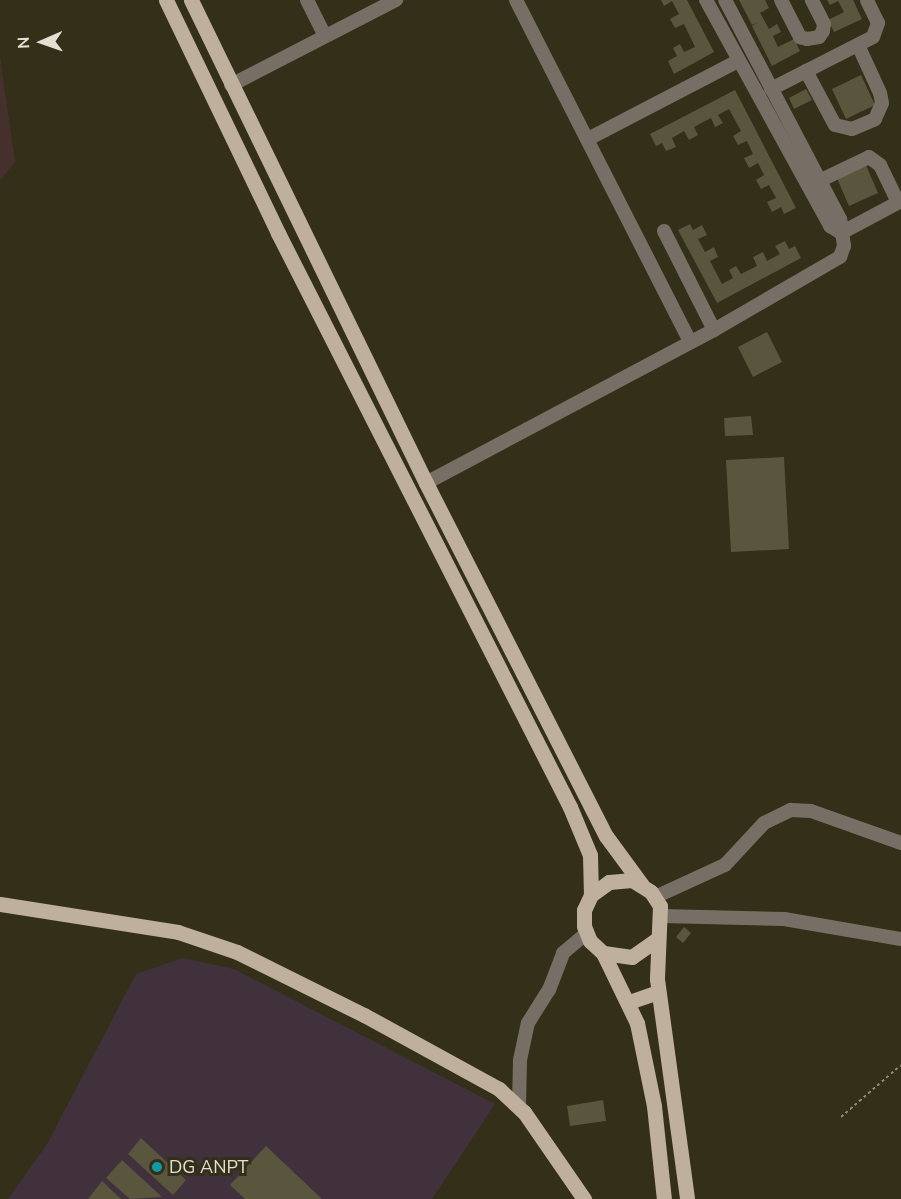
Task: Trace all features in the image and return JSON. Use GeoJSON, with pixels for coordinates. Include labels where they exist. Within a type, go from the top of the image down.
{"type":"FeatureCollection","features":[{"type":"Feature","properties":{"kind":"main road"},"geometry":{"type":"LineString","coordinates":[[166,0],[278,233],[587,845],[594,875],[591,895],[584,910],[586,934],[603,954],[629,1002],[654,1106],[664,1199]]}},
{"type":"Feature","properties":{"kind":"main road"},"geometry":{"type":"LineString","coordinates":[[191,0],[426,483],[606,836],[642,885],[655,897],[662,916],[656,940],[658,992],[687,1199]]}},
{"type":"Feature","properties":{"kind":"main road"},"geometry":{"type":"LineString","coordinates":[[587,845],[606,836]]}},
{"type":"Feature","properties":{"kind":"main road"},"geometry":{"type":"LineString","coordinates":[[591,895],[609,882],[632,880],[642,885]]}},
{"type":"Feature","properties":{"kind":"main road"},"geometry":{"type":"LineString","coordinates":[[0,904],[178,933],[237,952],[364,1015],[499,1089],[519,1107],[574,1179],[584,1199]]}},
{"type":"Feature","properties":{"kind":"main road"},"geometry":{"type":"LineString","coordinates":[[603,954],[632,957],[656,940]]}},
{"type":"Feature","properties":{"kind":"main road"},"geometry":{"type":"LineString","coordinates":[[629,1002],[658,992]]}},
{"type":"Feature","properties":{"kind":"street"},"geometry":{"type":"LineString","coordinates":[[307,0],[325,36]]}},
{"type":"Feature","properties":{"kind":"street"},"geometry":{"type":"LineString","coordinates":[[231,85],[396,0]]}},
{"type":"Feature","properties":{"kind":"street"},"geometry":{"type":"LineString","coordinates":[[516,0],[690,342]]}},
{"type":"Feature","properties":{"kind":"street"},"geometry":{"type":"LineString","coordinates":[[706,0],[830,226],[841,233]]}},
{"type":"Feature","properties":{"kind":"street"},"geometry":{"type":"LineString","coordinates":[[426,483],[714,330],[840,257],[844,246],[840,219],[725,0]]}},
{"type":"Feature","properties":{"kind":"street"},"geometry":{"type":"LineString","coordinates":[[781,0],[800,37],[807,39],[819,37],[824,24],[812,0]]}},
{"type":"Feature","properties":{"kind":"street"},"geometry":{"type":"LineString","coordinates":[[771,89],[858,45],[876,32],[878,24],[867,0]]}},
{"type":"Feature","properties":{"kind":"street"},"geometry":{"type":"LineString","coordinates":[[806,71],[835,125],[852,129],[875,119],[882,103],[880,93],[858,45]]}},
{"type":"Feature","properties":{"kind":"street"},"geometry":{"type":"LineString","coordinates":[[588,139],[738,61]]}},
{"type":"Feature","properties":{"kind":"street"},"geometry":{"type":"LineString","coordinates":[[645,92],[652,106]]}},
{"type":"Feature","properties":{"kind":"street"},"geometry":{"type":"LineString","coordinates":[[819,181],[868,157],[880,165],[899,202],[841,233]]}},
{"type":"Feature","properties":{"kind":"street"},"geometry":{"type":"LineString","coordinates":[[664,231],[714,330]]}},
{"type":"Feature","properties":{"kind":"street"},"geometry":{"type":"LineString","coordinates":[[655,897],[725,865],[764,823],[791,810],[811,812],[901,843]]}},
{"type":"Feature","properties":{"kind":"street"},"geometry":{"type":"LineString","coordinates":[[662,916],[784,920],[901,939]]}},
{"type":"Feature","properties":{"kind":"street"},"geometry":{"type":"LineString","coordinates":[[519,1107],[520,1060],[528,1023],[553,980],[566,948],[586,934]]}},
{"type":"Feature","properties":{"kind":"path"},"geometry":{"type":"LineString","coordinates":[[841,1117],[901,1065]]}},
{"type":"Feature","properties":{"kind":"shaded area"},"geometry":{"type":"Polygon","coordinates":[[[0,56],[15,162],[0,181],[0,56]]]}},
{"type":"Feature","properties":{"kind":"shaded area"},"geometry":{"type":"Polygon","coordinates":[[[183,958],[234,969],[495,1104],[432,1199],[8,1199],[47,1144],[136,974],[183,958]]]}},
{"type":"Feature","properties":{"kind":"building"},"geometry":{"type":"Polygon","coordinates":[[[661,0],[687,0],[714,52],[674,74],[668,61],[677,56],[673,48],[680,44],[684,52],[695,47],[684,24],[675,28],[670,19],[679,14],[672,1],[664,6],[661,0]]]}},
{"type":"Feature","properties":{"kind":"building"},"geometry":{"type":"Polygon","coordinates":[[[739,0],[765,0],[769,8],[760,13],[769,29],[777,24],[781,32],[773,36],[778,47],[794,39],[800,51],[772,66],[752,26],[758,22],[752,25],[739,0]]]}},
{"type":"Feature","properties":{"kind":"building"},"geometry":{"type":"Polygon","coordinates":[[[827,0],[853,0],[862,19],[834,32],[828,20],[844,12],[838,1],[830,5],[827,0]]]}},
{"type":"Feature","properties":{"kind":"building"},"geometry":{"type":"Polygon","coordinates":[[[861,75],[875,105],[846,119],[832,89],[861,75]]]}},
{"type":"Feature","properties":{"kind":"building"},"geometry":{"type":"Polygon","coordinates":[[[806,89],[812,100],[794,109],[789,98],[806,89]]]}},
{"type":"Feature","properties":{"kind":"building"},"geometry":{"type":"Polygon","coordinates":[[[735,90],[796,208],[784,214],[781,207],[772,212],[767,202],[776,198],[769,185],[761,189],[756,180],[764,175],[758,163],[749,168],[744,158],[753,154],[747,141],[738,145],[733,136],[741,131],[729,109],[718,115],[723,123],[715,127],[711,118],[694,127],[698,135],[689,140],[684,131],[672,138],[676,147],[666,151],[662,143],[656,146],[650,134],[735,90]]]}},
{"type":"Feature","properties":{"kind":"building"},"geometry":{"type":"Polygon","coordinates":[[[865,163],[878,193],[849,206],[836,176],[865,163]]]}},
{"type":"Feature","properties":{"kind":"building"},"geometry":{"type":"Polygon","coordinates":[[[690,224],[693,230],[702,225],[707,235],[698,239],[705,252],[714,247],[718,257],[710,261],[722,284],[733,278],[729,270],[736,266],[741,274],[757,266],[753,257],[763,252],[767,261],[780,254],[775,246],[785,241],[789,249],[795,246],[801,258],[717,303],[678,230],[690,224]]]}},
{"type":"Feature","properties":{"kind":"building"},"geometry":{"type":"Polygon","coordinates":[[[767,332],[782,362],[753,377],[738,347],[767,332]]]}},
{"type":"Feature","properties":{"kind":"building"},"geometry":{"type":"Polygon","coordinates":[[[751,416],[753,435],[725,436],[724,418],[751,416]]]}},
{"type":"Feature","properties":{"kind":"building"},"geometry":{"type":"Polygon","coordinates":[[[784,457],[789,549],[731,552],[726,460],[784,457]]]}},
{"type":"Feature","properties":{"kind":"building"},"geometry":{"type":"Polygon","coordinates":[[[684,927],[691,933],[683,943],[676,937],[684,927]]]}},
{"type":"Feature","properties":{"kind":"building"},"geometry":{"type":"Polygon","coordinates":[[[603,1100],[606,1121],[570,1126],[567,1106],[603,1100]]]}},
{"type":"Feature","properties":{"kind":"building","name":"DG ANPT"},"geometry":{"type":"Polygon","coordinates":[[[141,1138],[186,1180],[173,1195],[128,1154],[141,1138]]]}},
{"type":"Feature","properties":{"kind":"building"},"geometry":{"type":"Polygon","coordinates":[[[266,1146],[322,1199],[245,1199],[230,1185],[266,1146]]]}},
{"type":"Feature","properties":{"kind":"building"},"geometry":{"type":"Polygon","coordinates":[[[122,1160],[162,1197],[130,1199],[106,1178],[122,1160]]]}},
{"type":"Feature","properties":{"kind":"building"},"geometry":{"type":"Polygon","coordinates":[[[102,1181],[121,1199],[88,1199],[102,1181]]]}},
{"type":"Feature","properties":{"kind":"place","name":"DG ANPT"},"geometry":{"type":"Point","coordinates":[157,1167]}}]}
